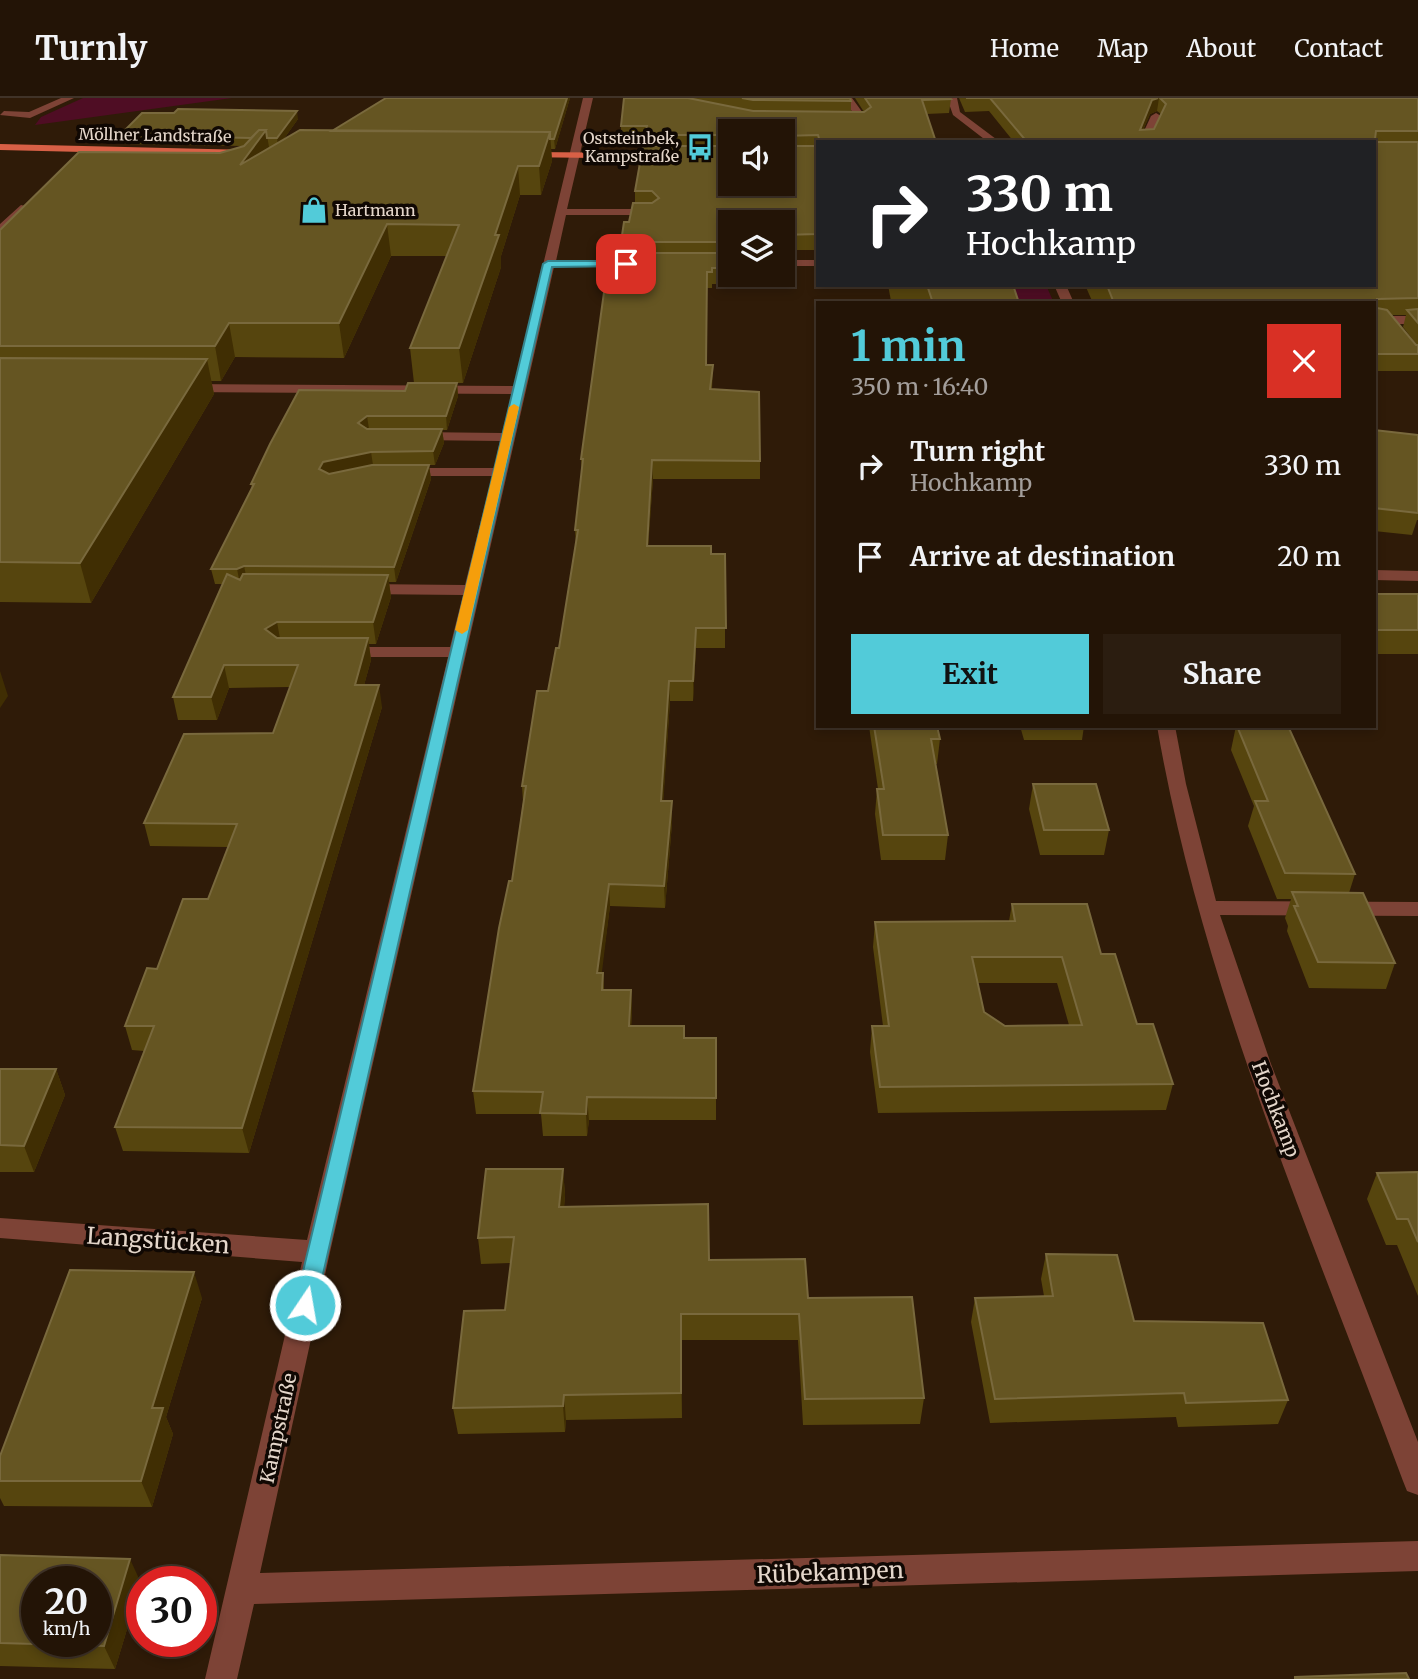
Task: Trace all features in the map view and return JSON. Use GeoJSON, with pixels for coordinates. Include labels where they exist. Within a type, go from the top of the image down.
{"type":"FeatureCollection","features":[{"type":"Feature","properties":{"kind":"main road","name":"Möllner Landstraße"},"geometry":{"type":"LineString","coordinates":[[0,147],[255,157]]}},
{"type":"Feature","properties":{"kind":"main road"},"geometry":{"type":"LineString","coordinates":[[516,155],[678,156]]}},
{"type":"Feature","properties":{"kind":"street"},"geometry":{"type":"LineString","coordinates":[[4,114],[30,115],[69,98]]}},
{"type":"Feature","properties":{"kind":"street","name":"Kampstraße"},"geometry":{"type":"LineString","coordinates":[[221,1679],[317,1252],[588,98]]}},
{"type":"Feature","properties":{"kind":"street"},"geometry":{"type":"LineString","coordinates":[[847,98],[863,120],[850,120]]}},
{"type":"Feature","properties":{"kind":"street"},"geometry":{"type":"LineString","coordinates":[[952,98],[956,113],[992,140]]}},
{"type":"Feature","properties":{"kind":"street"},"geometry":{"type":"LineString","coordinates":[[1145,140],[1157,116]]}},
{"type":"Feature","properties":{"kind":"street"},"geometry":{"type":"LineString","coordinates":[[0,230],[30,202]]}},
{"type":"Feature","properties":{"kind":"street"},"geometry":{"type":"LineString","coordinates":[[562,212],[652,212]]}},
{"type":"Feature","properties":{"kind":"street"},"geometry":{"type":"LineString","coordinates":[[795,263],[816,263]]}},
{"type":"Feature","properties":{"kind":"street"},"geometry":{"type":"LineString","coordinates":[[548,264],[652,264]]}},
{"type":"Feature","properties":{"kind":"street"},"geometry":{"type":"LineString","coordinates":[[1385,323],[1418,320]]}},
{"type":"Feature","properties":{"kind":"street"},"geometry":{"type":"LineString","coordinates":[[164,387],[518,390]]}},
{"type":"Feature","properties":{"kind":"street"},"geometry":{"type":"LineString","coordinates":[[397,436],[507,437]]}},
{"type":"Feature","properties":{"kind":"street"},"geometry":{"type":"LineString","coordinates":[[388,472],[499,472]]}},
{"type":"Feature","properties":{"kind":"street"},"geometry":{"type":"LineString","coordinates":[[1376,575],[1418,576]]}},
{"type":"Feature","properties":{"kind":"street"},"geometry":{"type":"LineString","coordinates":[[339,589],[471,590]]}},
{"type":"Feature","properties":{"kind":"street"},"geometry":{"type":"LineString","coordinates":[[321,652],[457,652]]}},
{"type":"Feature","properties":{"kind":"street","name":"Hochkamp"},"geometry":{"type":"LineString","coordinates":[[1166,728],[1206,908],[1272,1099],[1418,1481]]}},
{"type":"Feature","properties":{"kind":"street"},"geometry":{"type":"LineString","coordinates":[[1206,908],[1418,909]]}},
{"type":"Feature","properties":{"kind":"street","name":"Langstücken"},"geometry":{"type":"LineString","coordinates":[[0,1228],[317,1252]]}},
{"type":"Feature","properties":{"kind":"street","name":"Rübekampen"},"geometry":{"type":"LineString","coordinates":[[242,1589],[1418,1556]]}},
{"type":"Feature","properties":{"kind":"shaded area"},"geometry":{"type":"Polygon","coordinates":[[[83,98],[232,98],[35,125],[41,117],[83,98]]]}},
{"type":"Feature","properties":{"kind":"shaded area"},"geometry":{"type":"Polygon","coordinates":[[[1002,287],[1047,287],[1053,301],[1007,301],[1002,287]]]}},
{"type":"Feature","properties":{"kind":"building"},"geometry":{"type":"Polygon","coordinates":[[[386,98],[567,98],[554,139],[550,139],[550,132],[332,131],[386,98]]]}},
{"type":"Feature","properties":{"kind":"building"},"geometry":{"type":"Polygon","coordinates":[[[624,98],[688,98],[753,111],[864,112],[871,107],[865,98],[951,99],[922,100],[935,140],[819,140],[818,135],[795,136],[795,119],[718,119],[718,135],[645,135],[647,126],[621,126],[624,98]]]}},
{"type":"Feature","properties":{"kind":"building"},"geometry":{"type":"Polygon","coordinates":[[[742,98],[850,98],[851,101],[753,100],[742,98]]]}},
{"type":"Feature","properties":{"kind":"building"},"geometry":{"type":"Polygon","coordinates":[[[990,98],[1158,98],[1152,100],[1140,130],[1154,129],[1166,104],[1160,98],[1418,98],[1418,131],[1376,131],[1376,140],[1025,140],[990,98]]]}},
{"type":"Feature","properties":{"kind":"building"},"geometry":{"type":"Polygon","coordinates":[[[178,109],[297,111],[277,138],[267,138],[266,130],[259,130],[251,138],[120,135],[142,113],[174,113],[178,109]]]}},
{"type":"Feature","properties":{"kind":"building"},"geometry":{"type":"Polygon","coordinates":[[[259,130],[266,130],[240,165],[300,130],[550,132],[539,166],[518,166],[495,235],[499,235],[459,348],[410,348],[459,225],[387,224],[339,323],[229,323],[215,346],[0,346],[0,230],[79,152],[220,153],[244,146],[259,130]]]}},
{"type":"Feature","properties":{"kind":"building"},"geometry":{"type":"Polygon","coordinates":[[[1376,140],[1418,142],[1418,298],[1377,299],[1377,308],[1387,310],[1418,345],[1418,354],[1376,354],[1376,301],[1113,301],[1108,288],[1096,288],[1376,287],[1376,140]]]}},
{"type":"Feature","properties":{"kind":"building"},"geometry":{"type":"Polygon","coordinates":[[[643,146],[718,146],[718,196],[795,196],[795,146],[816,146],[816,234],[795,235],[795,210],[718,210],[718,242],[621,242],[624,222],[629,222],[633,203],[652,203],[659,198],[652,191],[635,191],[643,146]]]}},
{"type":"Feature","properties":{"kind":"building"},"geometry":{"type":"Polygon","coordinates":[[[619,253],[718,253],[718,268],[707,272],[706,365],[713,365],[710,389],[759,392],[760,461],[652,460],[647,546],[711,546],[711,554],[725,554],[726,628],[696,628],[693,681],[669,681],[661,801],[672,801],[664,886],[609,884],[597,973],[603,973],[602,990],[631,990],[629,1026],[684,1026],[684,1038],[716,1038],[716,1098],[587,1097],[586,1114],[540,1113],[543,1092],[473,1091],[499,928],[509,881],[512,881],[526,786],[522,786],[537,691],[548,691],[556,648],[559,648],[578,530],[575,530],[581,459],[609,256],[619,256],[619,253]]]}},
{"type":"Feature","properties":{"kind":"building"},"geometry":{"type":"Polygon","coordinates":[[[928,287],[1014,287],[1018,301],[932,301],[928,287]]]}},
{"type":"Feature","properties":{"kind":"building"},"geometry":{"type":"Polygon","coordinates":[[[1418,309],[1418,323],[1407,310],[1418,309]]]}},
{"type":"Feature","properties":{"kind":"building"},"geometry":{"type":"Polygon","coordinates":[[[0,358],[207,359],[80,563],[0,562],[0,358]]]}},
{"type":"Feature","properties":{"kind":"building"},"geometry":{"type":"Polygon","coordinates":[[[408,383],[457,383],[446,416],[367,416],[358,423],[367,429],[442,429],[433,451],[371,452],[323,462],[319,469],[329,474],[372,465],[429,465],[394,567],[244,566],[237,569],[211,569],[254,484],[251,484],[270,444],[299,390],[405,391],[408,383]]]}},
{"type":"Feature","properties":{"kind":"building"},"geometry":{"type":"Polygon","coordinates":[[[1376,430],[1418,435],[1418,513],[1376,508],[1376,430]]]}},
{"type":"Feature","properties":{"kind":"building"},"geometry":{"type":"Polygon","coordinates":[[[227,574],[240,580],[243,574],[388,575],[373,622],[277,622],[265,629],[277,638],[368,638],[355,685],[379,685],[242,1128],[115,1127],[154,1026],[125,1026],[147,968],[157,969],[183,899],[208,899],[237,824],[144,823],[184,734],[273,733],[298,665],[224,665],[211,697],[173,697],[227,574]]]}},
{"type":"Feature","properties":{"kind":"building"},"geometry":{"type":"Polygon","coordinates":[[[1376,594],[1418,594],[1418,630],[1376,630],[1376,594]]]}},
{"type":"Feature","properties":{"kind":"building"},"geometry":{"type":"Polygon","coordinates":[[[874,728],[937,728],[940,739],[931,739],[948,835],[883,835],[877,789],[884,789],[874,728]]]}},
{"type":"Feature","properties":{"kind":"building"},"geometry":{"type":"Polygon","coordinates":[[[1238,728],[1289,728],[1355,874],[1285,873],[1255,801],[1268,801],[1238,728]]]}},
{"type":"Feature","properties":{"kind":"building"},"geometry":{"type":"Polygon","coordinates":[[[1033,784],[1096,784],[1109,830],[1044,830],[1033,784]]]}},
{"type":"Feature","properties":{"kind":"building"},"geometry":{"type":"Polygon","coordinates":[[[1292,892],[1363,893],[1395,963],[1318,962],[1294,906],[1298,906],[1292,892]]]}},
{"type":"Feature","properties":{"kind":"building"},"geometry":{"type":"Polygon","coordinates":[[[1012,904],[1087,904],[1101,954],[1115,954],[1137,1024],[1153,1024],[1173,1084],[880,1087],[872,1026],[889,1026],[875,922],[1015,921],[1012,904]],[[972,957],[984,1012],[1005,1026],[1082,1025],[1062,957],[972,957]]]}},
{"type":"Feature","properties":{"kind":"building"},"geometry":{"type":"Polygon","coordinates":[[[0,1069],[56,1069],[24,1146],[0,1145],[0,1069]]]}},
{"type":"Feature","properties":{"kind":"building"},"geometry":{"type":"Polygon","coordinates":[[[486,1169],[563,1169],[559,1207],[708,1204],[709,1260],[805,1259],[808,1298],[912,1297],[924,1398],[805,1399],[799,1314],[681,1314],[681,1393],[564,1395],[563,1406],[453,1408],[464,1311],[505,1310],[514,1237],[478,1238],[486,1169]]]}},
{"type":"Feature","properties":{"kind":"building"},"geometry":{"type":"Polygon","coordinates":[[[1418,1172],[1418,1242],[1408,1219],[1397,1219],[1377,1173],[1418,1172]]]}},
{"type":"Feature","properties":{"kind":"building"},"geometry":{"type":"Polygon","coordinates":[[[1046,1254],[1117,1255],[1134,1321],[1263,1323],[1288,1400],[1186,1403],[1184,1393],[995,1399],[975,1298],[1053,1296],[1046,1254]]]}},
{"type":"Feature","properties":{"kind":"building"},"geometry":{"type":"Polygon","coordinates":[[[70,1270],[194,1272],[152,1408],[163,1408],[141,1481],[0,1481],[0,1456],[70,1270]]]}},
{"type":"Feature","properties":{"kind":"building"},"geometry":{"type":"Polygon","coordinates":[[[0,1555],[130,1559],[112,1619],[112,1566],[21,1566],[21,1644],[0,1643],[0,1555]]]}},
{"type":"Feature","properties":{"kind":"building"},"geometry":{"type":"Polygon","coordinates":[[[1406,1673],[1409,1679],[1295,1679],[1295,1677],[1406,1673]]]}},
{"type":"Feature","properties":{"kind":"slow traffic"},"geometry":{"type":"LineString","coordinates":[[462,630],[514,407]]}},
{"type":"Feature","properties":{"kind":"place","name":"Oststeinbek, Kampstraße"},"geometry":{"type":"Point","coordinates":[700,147]}},
{"type":"Feature","properties":{"kind":"place","name":"Hartmann"},"geometry":{"type":"Point","coordinates":[314,210]}},
{"type":"Feature","properties":{"kind":"route"},"geometry":{"type":"LineString","coordinates":[[305,1305],[548,264],[626,264]]}}]}
